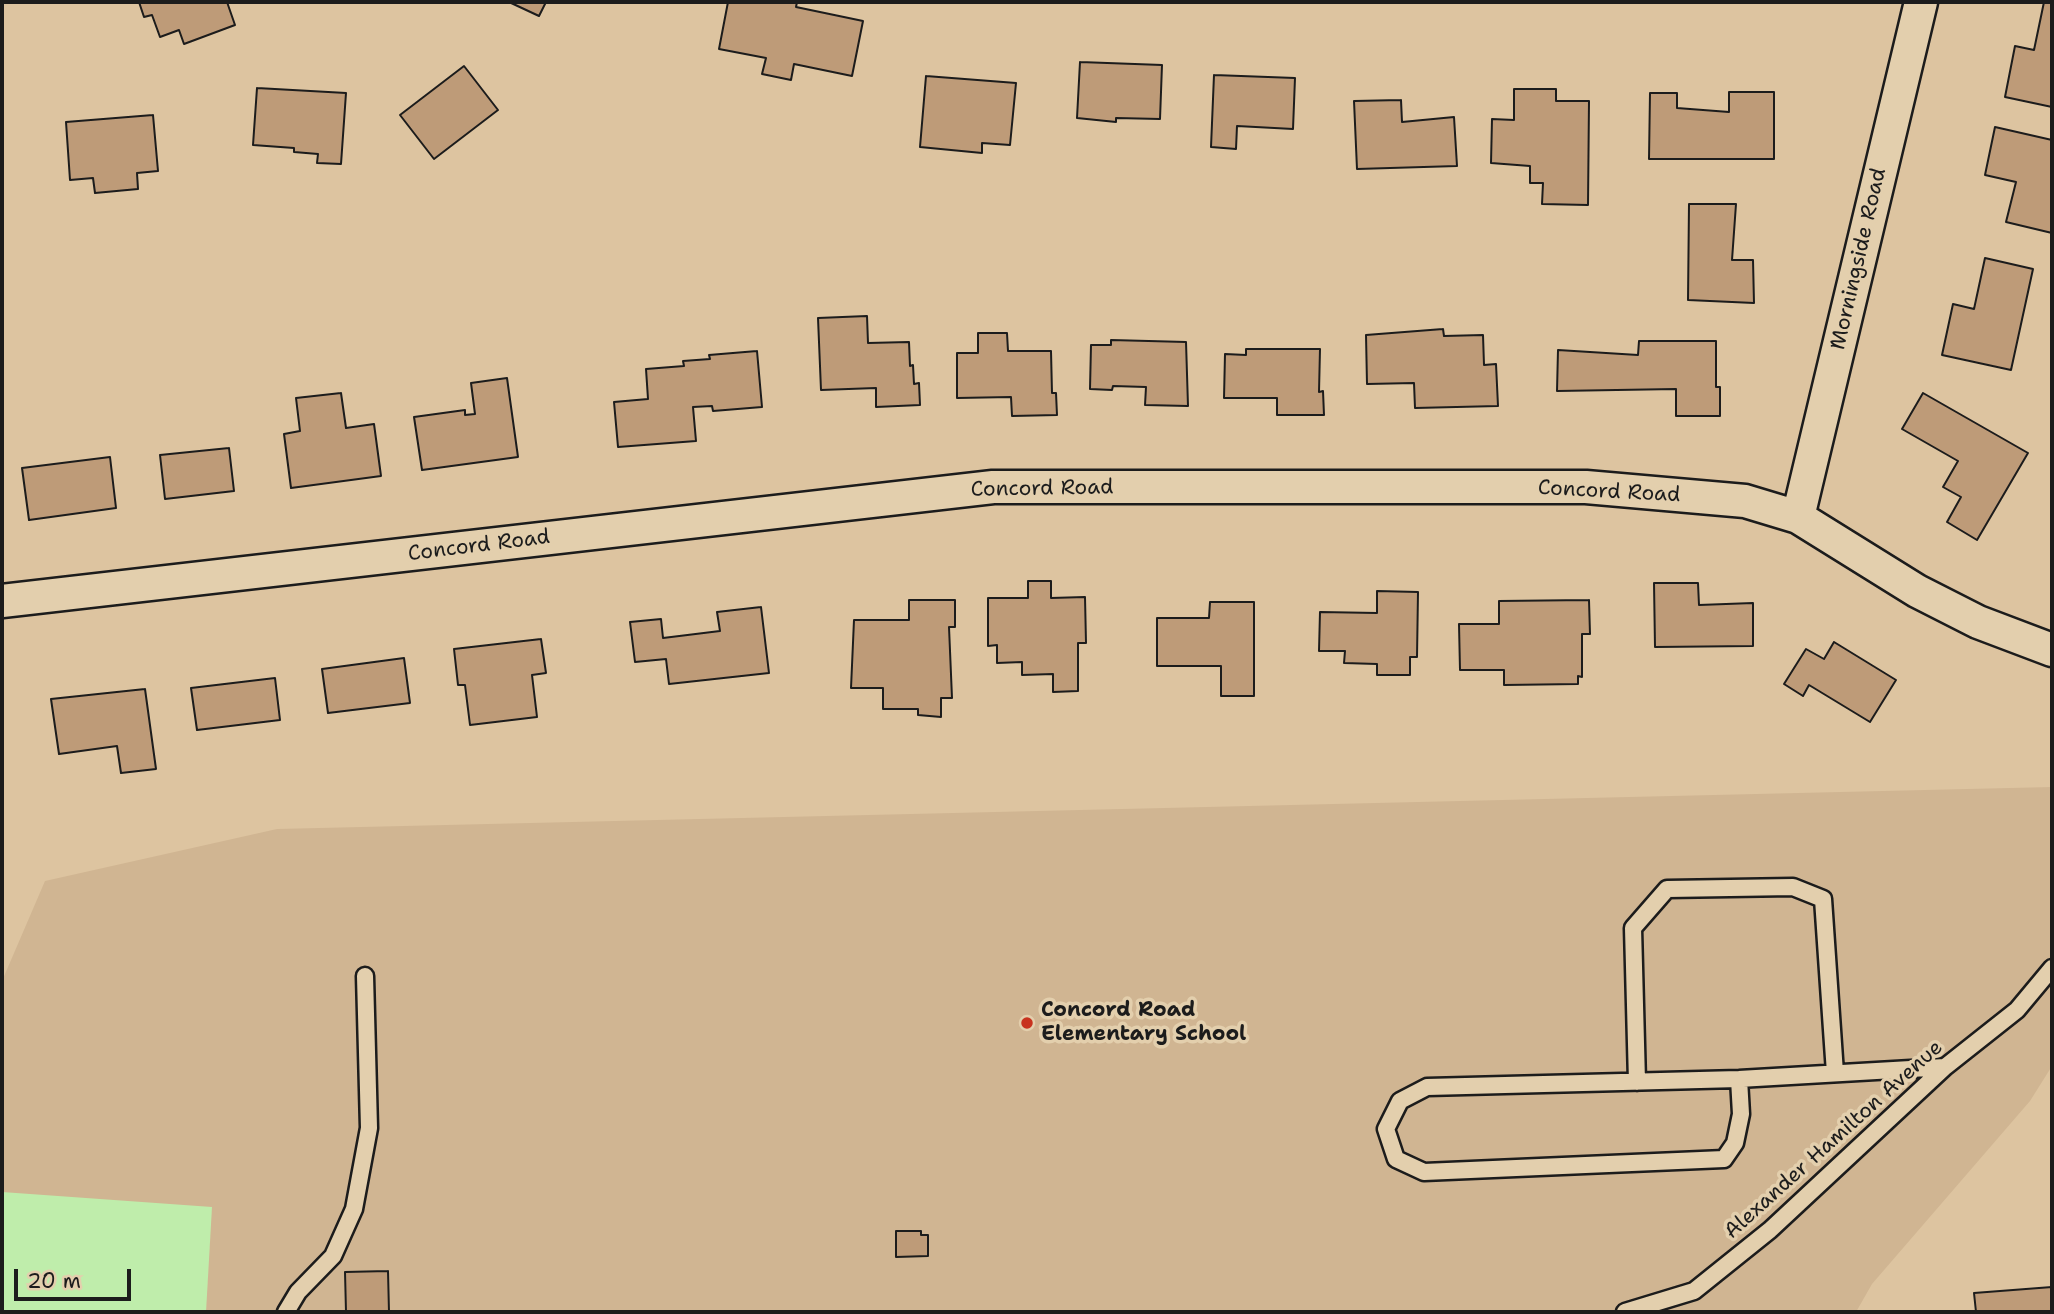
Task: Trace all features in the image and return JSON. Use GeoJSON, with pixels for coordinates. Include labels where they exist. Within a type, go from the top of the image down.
{"type":"FeatureCollection","features":[{"type":"Feature","properties":{"kind":"street","name":"Morningside Road"},"geometry":{"type":"LineString","coordinates":[[1798,517],[1921,2]]}},
{"type":"Feature","properties":{"kind":"street","name":"Concord Road"},"geometry":{"type":"LineString","coordinates":[[2,601],[993,486],[1586,487],[1745,501],[1798,517],[1917,591],[1978,622],[2052,650]]}},
{"type":"Feature","properties":{"kind":"lane"},"geometry":{"type":"LineString","coordinates":[[1637,1082],[1633,928],[1667,889],[1793,887],[1823,899],[1835,1073]]}},
{"type":"Feature","properties":{"kind":"lane","name":"Alexander Hamilton Avenue"},"geometry":{"type":"LineString","coordinates":[[1625,1312],[1694,1291],[1770,1230],[1945,1067],[2017,1010],[2052,968]]}},
{"type":"Feature","properties":{"kind":"lane"},"geometry":{"type":"LineString","coordinates":[[286,1312],[298,1292],[333,1256],[354,1209],[369,1128],[365,976]]}},
{"type":"Feature","properties":{"kind":"lane"},"geometry":{"type":"LineString","coordinates":[[1739,1079],[1741,1114],[1735,1143],[1724,1159],[1424,1172],[1396,1159],[1387,1129],[1400,1101],[1427,1087],[1739,1079],[1945,1067]]}},
{"type":"Feature","properties":{"kind":"shaded area","name":"Concord Road Elementary School"},"geometry":{"type":"Polygon","coordinates":[[[2052,787],[2052,1066],[2030,1101],[1872,1284],[1856,1312],[2,1312],[2,981],[45,881],[277,829],[2052,787]]]}},
{"type":"Feature","properties":{"kind":"green space"},"geometry":{"type":"Polygon","coordinates":[[[2,1192],[212,1207],[206,1312],[2,1312],[2,1192]]]}},
{"type":"Feature","properties":{"kind":"building"},"geometry":{"type":"Polygon","coordinates":[[[139,2],[227,2],[235,25],[184,44],[179,30],[160,37],[152,15],[144,17],[139,2]]]}},
{"type":"Feature","properties":{"kind":"building"},"geometry":{"type":"Polygon","coordinates":[[[509,2],[546,2],[539,16],[509,2]]]}},
{"type":"Feature","properties":{"kind":"building"},"geometry":{"type":"Polygon","coordinates":[[[728,2],[797,2],[796,7],[863,21],[852,76],[794,64],[791,80],[762,74],[766,58],[719,49],[728,2]]]}},
{"type":"Feature","properties":{"kind":"building"},"geometry":{"type":"Polygon","coordinates":[[[2044,2],[2052,2],[2052,107],[2005,97],[2015,46],[2034,50],[2044,2]]]}},
{"type":"Feature","properties":{"kind":"building"},"geometry":{"type":"Polygon","coordinates":[[[1080,62],[1162,65],[1160,119],[1116,118],[1116,122],[1077,118],[1080,62]]]}},
{"type":"Feature","properties":{"kind":"building"},"geometry":{"type":"Polygon","coordinates":[[[464,66],[498,110],[434,159],[400,115],[464,66]]]}},
{"type":"Feature","properties":{"kind":"building"},"geometry":{"type":"Polygon","coordinates":[[[1214,75],[1295,78],[1293,129],[1237,126],[1236,149],[1211,147],[1214,75]]]}},
{"type":"Feature","properties":{"kind":"building"},"geometry":{"type":"Polygon","coordinates":[[[926,76],[1016,83],[1010,145],[982,143],[982,153],[920,147],[926,76]]]}},
{"type":"Feature","properties":{"kind":"building"},"geometry":{"type":"Polygon","coordinates":[[[257,88],[346,93],[341,164],[317,163],[318,154],[294,152],[294,148],[253,145],[257,88]]]}},
{"type":"Feature","properties":{"kind":"building"},"geometry":{"type":"Polygon","coordinates":[[[1514,89],[1556,89],[1556,101],[1589,101],[1588,205],[1542,204],[1543,183],[1530,183],[1530,166],[1491,163],[1492,119],[1514,120],[1514,89]]]}},
{"type":"Feature","properties":{"kind":"building"},"geometry":{"type":"Polygon","coordinates":[[[1729,92],[1774,92],[1774,159],[1649,159],[1650,93],[1677,93],[1677,108],[1729,112],[1729,92]]]}},
{"type":"Feature","properties":{"kind":"building"},"geometry":{"type":"Polygon","coordinates":[[[1401,100],[1402,122],[1454,117],[1457,166],[1357,169],[1354,101],[1401,100]]]}},
{"type":"Feature","properties":{"kind":"building"},"geometry":{"type":"Polygon","coordinates":[[[153,115],[158,171],[137,173],[138,189],[95,193],[93,178],[70,180],[66,122],[153,115]]]}},
{"type":"Feature","properties":{"kind":"building"},"geometry":{"type":"Polygon","coordinates":[[[1995,127],[2052,140],[2052,233],[2006,222],[2016,182],[1985,175],[1995,127]]]}},
{"type":"Feature","properties":{"kind":"building"},"geometry":{"type":"Polygon","coordinates":[[[1689,204],[1736,204],[1732,260],[1753,260],[1754,303],[1688,300],[1689,204]]]}},
{"type":"Feature","properties":{"kind":"building"},"geometry":{"type":"Polygon","coordinates":[[[1985,258],[2033,269],[2011,370],[1942,355],[1953,304],[1974,309],[1985,258]]]}},
{"type":"Feature","properties":{"kind":"building"},"geometry":{"type":"Polygon","coordinates":[[[867,316],[868,343],[909,342],[910,366],[913,365],[914,384],[919,383],[920,405],[876,407],[876,388],[821,390],[818,318],[867,316]]]}},
{"type":"Feature","properties":{"kind":"building"},"geometry":{"type":"Polygon","coordinates":[[[1443,329],[1444,336],[1483,335],[1484,365],[1496,364],[1498,406],[1415,408],[1414,383],[1367,384],[1366,335],[1443,329]]]}},
{"type":"Feature","properties":{"kind":"building"},"geometry":{"type":"Polygon","coordinates":[[[978,333],[1007,333],[1008,351],[1051,351],[1052,393],[1056,393],[1057,415],[1012,416],[1011,397],[957,398],[957,353],[978,353],[978,333]]]}},
{"type":"Feature","properties":{"kind":"building"},"geometry":{"type":"Polygon","coordinates":[[[1111,340],[1186,342],[1188,406],[1145,405],[1146,387],[1113,386],[1112,390],[1090,389],[1091,345],[1111,345],[1111,340]]]}},
{"type":"Feature","properties":{"kind":"building"},"geometry":{"type":"Polygon","coordinates":[[[1639,341],[1716,341],[1716,387],[1720,387],[1720,416],[1676,416],[1676,389],[1557,391],[1558,350],[1638,355],[1639,341]]]}},
{"type":"Feature","properties":{"kind":"building"},"geometry":{"type":"Polygon","coordinates":[[[1246,349],[1320,349],[1319,392],[1323,391],[1324,415],[1277,415],[1277,398],[1224,398],[1225,354],[1246,355],[1246,349]]]}},
{"type":"Feature","properties":{"kind":"building"},"geometry":{"type":"Polygon","coordinates":[[[757,351],[762,407],[713,411],[712,406],[693,407],[696,441],[618,447],[614,402],[648,399],[646,369],[684,366],[683,361],[710,359],[709,355],[757,351]]]}},
{"type":"Feature","properties":{"kind":"building"},"geometry":{"type":"Polygon","coordinates":[[[507,378],[518,457],[422,470],[414,417],[465,410],[465,415],[475,414],[471,383],[507,378]]]}},
{"type":"Feature","properties":{"kind":"building"},"geometry":{"type":"Polygon","coordinates":[[[341,393],[346,428],[374,424],[381,476],[291,488],[284,434],[300,431],[296,398],[341,393]]]}},
{"type":"Feature","properties":{"kind":"building"},"geometry":{"type":"Polygon","coordinates":[[[1923,393],[2028,453],[1977,540],[1947,522],[1961,497],[1943,487],[1958,461],[1902,429],[1923,393]]]}},
{"type":"Feature","properties":{"kind":"building"},"geometry":{"type":"Polygon","coordinates":[[[229,448],[234,491],[165,499],[160,455],[229,448]]]}},
{"type":"Feature","properties":{"kind":"building"},"geometry":{"type":"Polygon","coordinates":[[[110,457],[116,508],[29,520],[22,468],[110,457]]]}},
{"type":"Feature","properties":{"kind":"building"},"geometry":{"type":"Polygon","coordinates":[[[1028,581],[1051,581],[1051,598],[1085,597],[1086,643],[1078,643],[1078,691],[1053,692],[1053,674],[1022,675],[1022,662],[997,663],[997,645],[988,646],[988,598],[1028,598],[1028,581]]]}},
{"type":"Feature","properties":{"kind":"building"},"geometry":{"type":"Polygon","coordinates":[[[1654,583],[1698,583],[1699,605],[1753,603],[1753,646],[1655,647],[1654,583]]]}},
{"type":"Feature","properties":{"kind":"building"},"geometry":{"type":"Polygon","coordinates":[[[1377,591],[1418,592],[1417,657],[1410,657],[1410,675],[1377,675],[1377,664],[1344,663],[1345,651],[1319,651],[1320,612],[1377,613],[1377,591]]]}},
{"type":"Feature","properties":{"kind":"building"},"geometry":{"type":"Polygon","coordinates":[[[909,600],[955,600],[955,627],[949,627],[952,698],[941,698],[941,717],[918,715],[918,709],[883,709],[883,688],[851,688],[854,620],[909,620],[909,600]]]}},
{"type":"Feature","properties":{"kind":"building"},"geometry":{"type":"Polygon","coordinates":[[[1589,600],[1590,634],[1582,634],[1582,677],[1578,676],[1578,684],[1504,685],[1504,670],[1460,670],[1459,624],[1499,624],[1499,601],[1589,600]]]}},
{"type":"Feature","properties":{"kind":"building"},"geometry":{"type":"Polygon","coordinates":[[[1210,602],[1254,602],[1254,696],[1221,696],[1221,666],[1157,666],[1157,618],[1209,618],[1210,602]]]}},
{"type":"Feature","properties":{"kind":"building"},"geometry":{"type":"Polygon","coordinates":[[[761,607],[769,673],[669,684],[666,659],[635,662],[630,622],[661,619],[663,638],[720,631],[717,612],[761,607]]]}},
{"type":"Feature","properties":{"kind":"building"},"geometry":{"type":"Polygon","coordinates":[[[541,639],[546,673],[532,675],[537,717],[470,725],[465,685],[458,685],[454,649],[541,639]]]}},
{"type":"Feature","properties":{"kind":"building"},"geometry":{"type":"Polygon","coordinates":[[[1834,642],[1896,680],[1870,722],[1809,685],[1803,696],[1784,684],[1806,649],[1824,659],[1834,642]]]}},
{"type":"Feature","properties":{"kind":"building"},"geometry":{"type":"Polygon","coordinates":[[[404,658],[410,703],[328,713],[322,669],[404,658]]]}},
{"type":"Feature","properties":{"kind":"building"},"geometry":{"type":"Polygon","coordinates":[[[275,678],[280,720],[197,730],[191,688],[275,678]]]}},
{"type":"Feature","properties":{"kind":"building"},"geometry":{"type":"Polygon","coordinates":[[[145,689],[156,769],[121,773],[117,746],[59,754],[51,699],[145,689]]]}},
{"type":"Feature","properties":{"kind":"building"},"geometry":{"type":"Polygon","coordinates":[[[896,1231],[921,1231],[921,1235],[928,1235],[928,1256],[896,1257],[896,1231]]]}},
{"type":"Feature","properties":{"kind":"building"},"geometry":{"type":"Polygon","coordinates":[[[388,1271],[389,1312],[346,1312],[345,1272],[388,1271]]]}},
{"type":"Feature","properties":{"kind":"building"},"geometry":{"type":"Polygon","coordinates":[[[2052,1287],[2052,1312],[1976,1312],[1974,1293],[2052,1287]]]}},
{"type":"Feature","properties":{"kind":"place","name":"Concord Road Elementary School"},"geometry":{"type":"Point","coordinates":[1027,1023]}}]}
